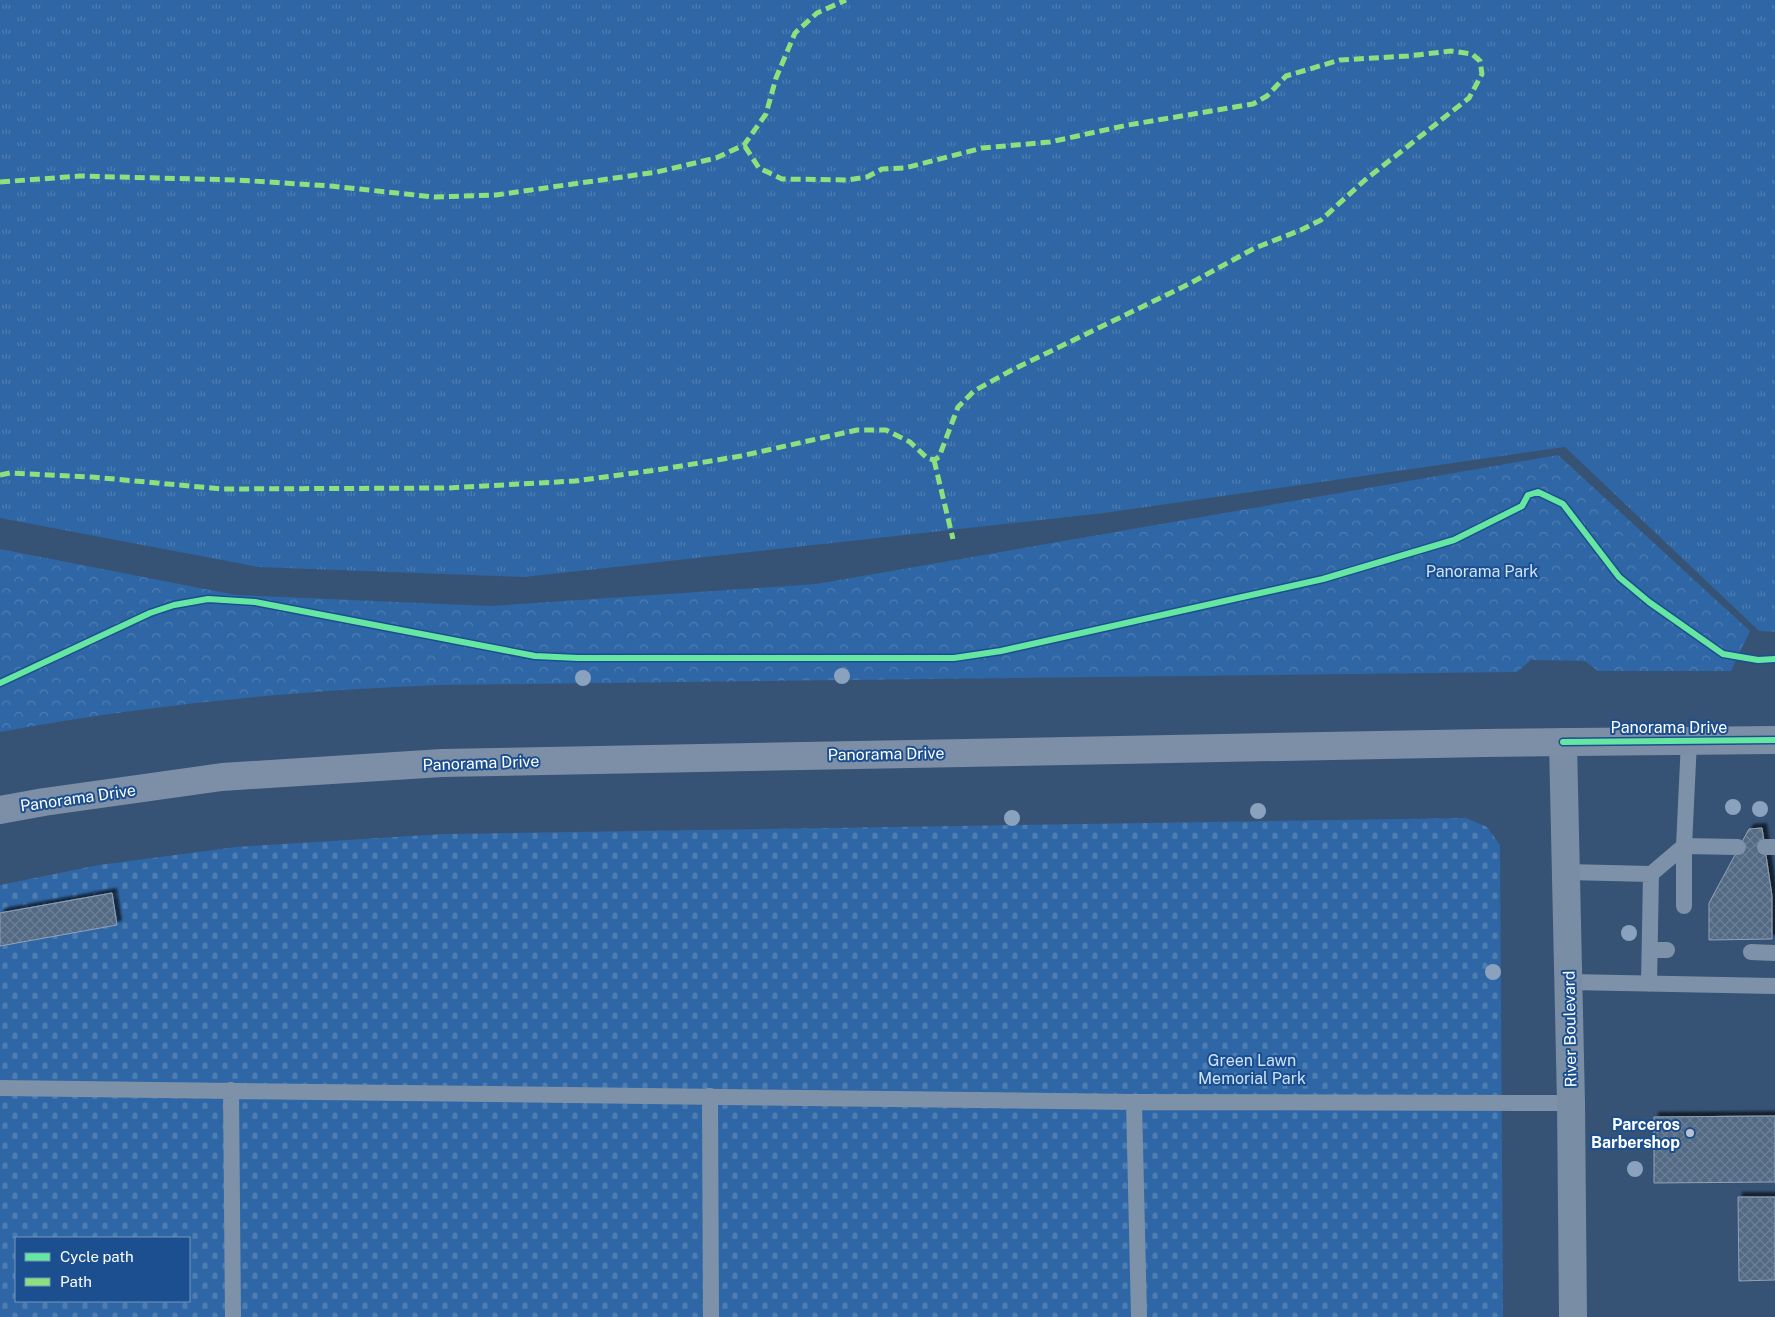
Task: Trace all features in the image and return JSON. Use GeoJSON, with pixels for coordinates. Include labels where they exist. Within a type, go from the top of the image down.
{"type":"FeatureCollection","features":[{"type":"Feature","properties":{"kind":"main road","name":"Panorama Drive"},"geometry":{"type":"LineString","coordinates":[[0,810],[222,777],[442,763],[1563,742],[1775,740]]}},
{"type":"Feature","properties":{"kind":"main road","name":"River Boulevard"},"geometry":{"type":"LineString","coordinates":[[1563,742],[1569,982],[1573,1317]]}},
{"type":"Feature","properties":{"kind":"lane"},"geometry":{"type":"LineString","coordinates":[[1684,906],[1684,846],[1689,740]]}},
{"type":"Feature","properties":{"kind":"lane"},"geometry":{"type":"LineString","coordinates":[[1567,872],[1651,874],[1684,846],[1738,848]]}},
{"type":"Feature","properties":{"kind":"lane"},"geometry":{"type":"LineString","coordinates":[[1649,984],[1651,874]]}},
{"type":"Feature","properties":{"kind":"lane"},"geometry":{"type":"LineString","coordinates":[[1650,950],[1667,950]]}},
{"type":"Feature","properties":{"kind":"lane"},"geometry":{"type":"LineString","coordinates":[[1751,952],[1775,953]]}},
{"type":"Feature","properties":{"kind":"lane"},"geometry":{"type":"LineString","coordinates":[[1569,982],[1775,986]]}},
{"type":"Feature","properties":{"kind":"lane"},"geometry":{"type":"LineString","coordinates":[[0,1088],[1134,1102],[1571,1103]]}},
{"type":"Feature","properties":{"kind":"lane"},"geometry":{"type":"LineString","coordinates":[[231,1090],[233,1317]]}},
{"type":"Feature","properties":{"kind":"lane"},"geometry":{"type":"LineString","coordinates":[[710,1096],[711,1317]]}},
{"type":"Feature","properties":{"kind":"lane"},"geometry":{"type":"LineString","coordinates":[[1134,1102],[1139,1317]]}},
{"type":"Feature","properties":{"kind":"green space"},"geometry":{"type":"Polygon","coordinates":[[[0,0],[1775,0],[1775,632],[1759,631],[1565,447],[1104,513],[524,577],[258,567],[0,518],[0,0]]]}},
{"type":"Feature","properties":{"kind":"green space","name":"Panorama Park"},"geometry":{"type":"Polygon","coordinates":[[[1558,455],[1750,631],[1731,671],[1598,671],[1585,661],[1531,660],[1517,672],[438,685],[273,695],[109,714],[0,732],[0,549],[236,595],[490,606],[816,584],[1558,455]]]}},
{"type":"Feature","properties":{"kind":"green space","name":"Green Lawn Memorial Park"},"geometry":{"type":"Polygon","coordinates":[[[1466,818],[1487,827],[1500,845],[1503,1317],[0,1317],[0,885],[99,865],[236,847],[443,834],[1466,818]]]}},
{"type":"Feature","properties":{"kind":"building"},"geometry":{"type":"Polygon","coordinates":[[[1762,828],[1772,896],[1772,939],[1709,940],[1709,903],[1749,829],[1762,828]]]}},
{"type":"Feature","properties":{"kind":"building"},"geometry":{"type":"Polygon","coordinates":[[[112,893],[117,925],[0,946],[0,913],[112,893]]]}},
{"type":"Feature","properties":{"kind":"building"},"geometry":{"type":"Polygon","coordinates":[[[1775,1116],[1775,1182],[1654,1183],[1654,1117],[1775,1116]]]}},
{"type":"Feature","properties":{"kind":"building"},"geometry":{"type":"Polygon","coordinates":[[[1738,1197],[1775,1197],[1775,1280],[1739,1281],[1738,1197]]]}},
{"type":"Feature","properties":{"kind":"marked path"},"geometry":{"type":"LineString","coordinates":[[0,182],[80,176],[237,180],[331,186],[434,197],[496,195],[657,172],[716,158],[744,145],[766,114],[776,78],[795,33],[817,13],[846,0]]}},
{"type":"Feature","properties":{"kind":"marked path"},"geometry":{"type":"LineString","coordinates":[[0,475],[10,473],[92,477],[222,489],[447,488],[575,481],[657,470],[741,456],[857,430],[886,430],[910,442],[927,458],[934,460],[939,457],[958,407],[974,391],[1012,370],[1189,284],[1255,248],[1321,220],[1365,180],[1469,98],[1482,74],[1480,61],[1472,54],[1451,51],[1408,56],[1340,60],[1286,76],[1267,96],[1253,104],[1128,125],[1050,142],[982,148],[905,168],[882,169],[867,177],[847,180],[782,179],[759,168],[744,145]]}},
{"type":"Feature","properties":{"kind":"marked path"},"geometry":{"type":"LineString","coordinates":[[934,460],[953,539]]}},
{"type":"Feature","properties":{"kind":"cycle path"},"geometry":{"type":"LineString","coordinates":[[0,683],[150,613],[174,605],[208,599],[255,602],[535,656],[578,658],[954,658],[1001,651],[1323,579],[1454,540],[1522,506],[1528,495],[1538,492],[1563,504],[1619,577],[1649,602],[1723,654],[1758,660],[1775,659]]}},
{"type":"Feature","properties":{"kind":"cycle path"},"geometry":{"type":"LineString","coordinates":[[1563,742],[1775,740]]}},
{"type":"Feature","properties":{"kind":"place","name":"Parceros Barbershop"},"geometry":{"type":"Point","coordinates":[1690,1133]}}]}
